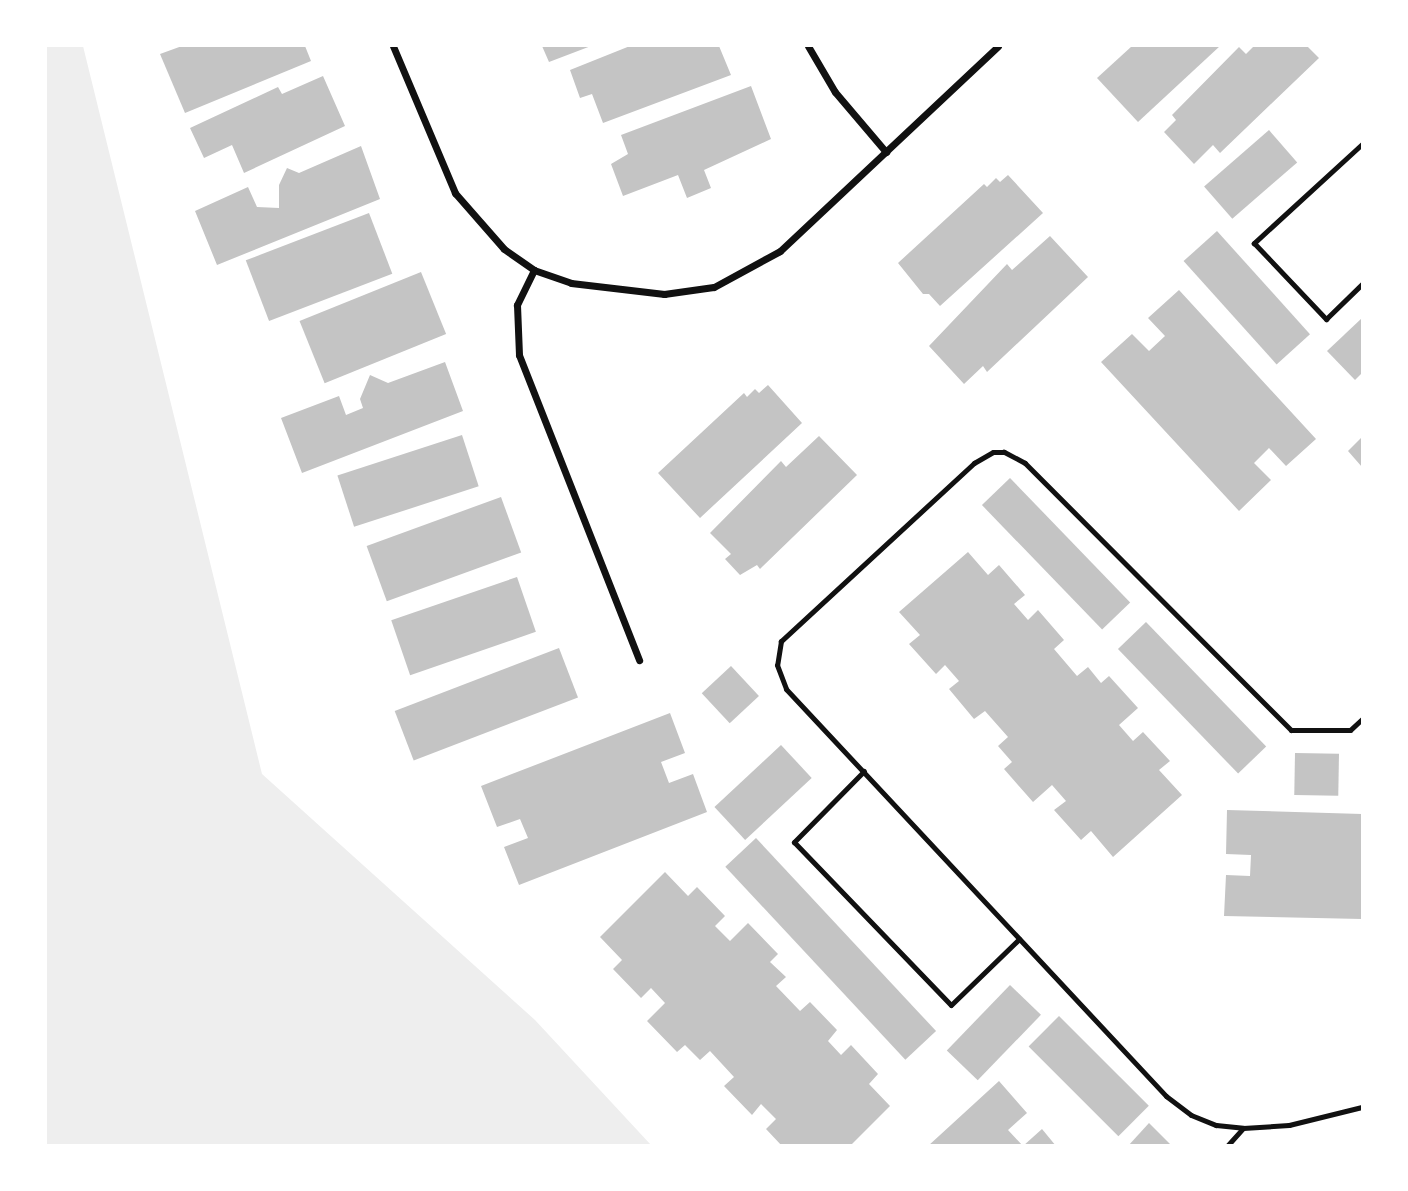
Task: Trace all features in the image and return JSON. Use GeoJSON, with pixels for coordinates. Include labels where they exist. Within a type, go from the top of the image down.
{"type":"FeatureCollection","features":[{"type":"Feature","properties":{"kind":"street"},"geometry":{"type":"LineString","coordinates":[[393,46],[455,193],[504,249],[534,270],[601,289],[664,294],[714,287],[780,251],[998,46]]}},
{"type":"Feature","properties":{"kind":"street"},"geometry":{"type":"LineString","coordinates":[[807,46],[835,92],[886,152]]}},
{"type":"Feature","properties":{"kind":"street"},"geometry":{"type":"LineString","coordinates":[[534,270],[517,305],[519,355],[639,660]]}},
{"type":"Feature","properties":{"kind":"lane"},"geometry":{"type":"LineString","coordinates":[[1363,144],[1254,243],[1326,319],[1363,285]]}},
{"type":"Feature","properties":{"kind":"lane"},"geometry":{"type":"LineString","coordinates":[[1363,719],[1350,730],[1291,730],[1025,463],[1015,455],[993,452],[974,463],[782,640],[779,679],[1166,1096],[1191,1115],[1216,1125],[1243,1128],[1289,1125],[1363,1107]]}},
{"type":"Feature","properties":{"kind":"lane"},"geometry":{"type":"LineString","coordinates":[[864,771],[794,842],[951,1005],[1019,939]]}},
{"type":"Feature","properties":{"kind":"lane"},"geometry":{"type":"LineString","coordinates":[[1227,1146],[1243,1128]]}},
{"type":"Feature","properties":{"kind":"shaded area"},"geometry":{"type":"Polygon","coordinates":[[[46,46],[83,46],[262,774],[535,1020],[651,1145],[46,1145],[46,46]]]}},
{"type":"Feature","properties":{"kind":"building"},"geometry":{"type":"Polygon","coordinates":[[[182,46],[305,46],[311,61],[185,113],[160,54],[182,46]]]}},
{"type":"Feature","properties":{"kind":"building"},"geometry":{"type":"Polygon","coordinates":[[[542,46],[591,46],[549,62],[542,46]]]}},
{"type":"Feature","properties":{"kind":"building"},"geometry":{"type":"Polygon","coordinates":[[[630,46],[719,46],[731,75],[603,123],[592,94],[580,98],[570,70],[630,46]]]}},
{"type":"Feature","properties":{"kind":"building"},"geometry":{"type":"Polygon","coordinates":[[[1132,46],[1220,46],[1138,122],[1097,78],[1132,46]]]}},
{"type":"Feature","properties":{"kind":"building"},"geometry":{"type":"Polygon","coordinates":[[[1254,46],[1307,46],[1319,58],[1220,153],[1213,145],[1194,164],[1164,132],[1176,120],[1172,115],[1239,47],[1246,54],[1254,46]]]}},
{"type":"Feature","properties":{"kind":"building"},"geometry":{"type":"Polygon","coordinates":[[[323,76],[345,126],[244,173],[232,145],[204,158],[190,128],[278,87],[282,94],[323,76]]]}},
{"type":"Feature","properties":{"kind":"building"},"geometry":{"type":"Polygon","coordinates":[[[751,86],[771,139],[704,170],[711,188],[687,198],[678,175],[623,196],[611,164],[628,154],[621,135],[751,86]]]}},
{"type":"Feature","properties":{"kind":"building"},"geometry":{"type":"Polygon","coordinates":[[[1269,130],[1297,162],[1232,219],[1204,186],[1269,130]]]}},
{"type":"Feature","properties":{"kind":"building"},"geometry":{"type":"Polygon","coordinates":[[[361,146],[380,199],[217,265],[195,211],[248,187],[257,207],[279,208],[279,185],[287,168],[299,173],[361,146]]]}},
{"type":"Feature","properties":{"kind":"building"},"geometry":{"type":"Polygon","coordinates":[[[1008,175],[1043,213],[940,306],[929,294],[923,294],[898,263],[984,184],[987,187],[996,178],[1000,182],[1008,175]]]}},
{"type":"Feature","properties":{"kind":"building"},"geometry":{"type":"Polygon","coordinates":[[[369,213],[392,274],[269,321],[246,260],[369,213]]]}},
{"type":"Feature","properties":{"kind":"building"},"geometry":{"type":"Polygon","coordinates":[[[1217,231],[1310,334],[1277,364],[1184,261],[1217,231]]]}},
{"type":"Feature","properties":{"kind":"building"},"geometry":{"type":"Polygon","coordinates":[[[1050,236],[1088,277],[987,372],[983,366],[964,384],[929,346],[1007,264],[1012,270],[1050,236]]]}},
{"type":"Feature","properties":{"kind":"building"},"geometry":{"type":"Polygon","coordinates":[[[421,272],[446,334],[325,383],[300,321],[421,272]]]}},
{"type":"Feature","properties":{"kind":"building"},"geometry":{"type":"Polygon","coordinates":[[[1179,290],[1316,439],[1286,466],[1269,448],[1254,463],[1271,480],[1239,511],[1101,362],[1132,334],[1149,351],[1165,336],[1148,318],[1179,290]]]}},
{"type":"Feature","properties":{"kind":"building"},"geometry":{"type":"Polygon","coordinates":[[[1362,318],[1362,373],[1355,380],[1327,351],[1362,318]]]}},
{"type":"Feature","properties":{"kind":"building"},"geometry":{"type":"Polygon","coordinates":[[[445,362],[463,411],[302,473],[281,418],[339,396],[346,415],[363,408],[360,399],[370,375],[388,383],[445,362]]]}},
{"type":"Feature","properties":{"kind":"building"},"geometry":{"type":"Polygon","coordinates":[[[768,385],[802,423],[700,518],[658,473],[744,393],[747,397],[755,389],[759,393],[768,385]]]}},
{"type":"Feature","properties":{"kind":"building"},"geometry":{"type":"Polygon","coordinates":[[[462,435],[479,486],[354,527],[337,475],[462,435]]]}},
{"type":"Feature","properties":{"kind":"building"},"geometry":{"type":"Polygon","coordinates":[[[819,436],[857,475],[760,569],[757,565],[740,575],[725,559],[731,554],[710,533],[781,461],[786,467],[819,436]]]}},
{"type":"Feature","properties":{"kind":"building"},"geometry":{"type":"Polygon","coordinates":[[[1362,437],[1362,467],[1348,451],[1362,437]]]}},
{"type":"Feature","properties":{"kind":"building"},"geometry":{"type":"Polygon","coordinates":[[[1010,478],[1130,602],[1102,630],[982,505],[1010,478]]]}},
{"type":"Feature","properties":{"kind":"building"},"geometry":{"type":"Polygon","coordinates":[[[501,497],[521,552],[387,601],[367,546],[501,497]]]}},
{"type":"Feature","properties":{"kind":"building"},"geometry":{"type":"Polygon","coordinates":[[[968,552],[988,575],[999,565],[1025,595],[1014,604],[1028,620],[1038,610],[1064,640],[1054,649],[1077,676],[1088,667],[1101,683],[1109,676],[1138,708],[1119,725],[1133,741],[1143,732],[1170,761],[1159,770],[1182,795],[1113,857],[1091,831],[1081,840],[1054,810],[1066,801],[1052,785],[1033,802],[1004,769],[1012,762],[998,746],[1008,737],[985,711],[974,719],[949,689],[959,681],[945,665],[936,674],[909,644],[920,635],[899,612],[968,552]]]}},
{"type":"Feature","properties":{"kind":"building"},"geometry":{"type":"Polygon","coordinates":[[[517,577],[536,632],[410,675],[391,620],[517,577]]]}},
{"type":"Feature","properties":{"kind":"building"},"geometry":{"type":"Polygon","coordinates":[[[1146,622],[1266,746],[1238,774],[1118,649],[1146,622]]]}},
{"type":"Feature","properties":{"kind":"building"},"geometry":{"type":"Polygon","coordinates":[[[559,648],[578,697],[414,761],[395,711],[559,648]]]}},
{"type":"Feature","properties":{"kind":"building"},"geometry":{"type":"Polygon","coordinates":[[[731,666],[759,696],[730,723],[702,693],[731,666]]]}},
{"type":"Feature","properties":{"kind":"building"},"geometry":{"type":"Polygon","coordinates":[[[670,713],[685,753],[661,762],[669,783],[693,774],[707,812],[519,885],[504,847],[528,838],[520,819],[497,827],[481,786],[670,713]]]}},
{"type":"Feature","properties":{"kind":"building"},"geometry":{"type":"Polygon","coordinates":[[[781,745],[812,778],[745,840],[714,807],[781,745]]]}},
{"type":"Feature","properties":{"kind":"building"},"geometry":{"type":"Polygon","coordinates":[[[1295,753],[1339,754],[1338,796],[1294,795],[1295,753]]]}},
{"type":"Feature","properties":{"kind":"building"},"geometry":{"type":"Polygon","coordinates":[[[1227,810],[1362,814],[1362,919],[1224,916],[1226,875],[1250,876],[1251,855],[1226,854],[1227,810]]]}},
{"type":"Feature","properties":{"kind":"building"},"geometry":{"type":"Polygon","coordinates":[[[756,838],[936,1031],[905,1060],[725,867],[756,838]]]}},
{"type":"Feature","properties":{"kind":"building"},"geometry":{"type":"Polygon","coordinates":[[[665,872],[688,896],[697,887],[725,916],[715,926],[730,941],[748,923],[778,954],[770,962],[786,977],[776,986],[800,1011],[810,1002],[837,1030],[828,1041],[841,1055],[851,1045],[878,1074],[869,1084],[890,1106],[850,1146],[782,1146],[766,1129],[776,1119],[761,1104],[752,1115],[724,1086],[734,1077],[710,1051],[700,1060],[685,1045],[677,1052],[647,1021],[665,1003],[651,988],[641,998],[613,969],[622,960],[600,937],[665,872]]]}},
{"type":"Feature","properties":{"kind":"building"},"geometry":{"type":"Polygon","coordinates":[[[1010,985],[1041,1015],[978,1080],[947,1050],[1010,985]]]}},
{"type":"Feature","properties":{"kind":"building"},"geometry":{"type":"Polygon","coordinates":[[[1059,1016],[1149,1106],[1118,1136],[1029,1046],[1059,1016]]]}},
{"type":"Feature","properties":{"kind":"building"},"geometry":{"type":"Polygon","coordinates":[[[999,1081],[1027,1113],[1008,1130],[1023,1146],[928,1146],[999,1081]]]}},
{"type":"Feature","properties":{"kind":"building"},"geometry":{"type":"Polygon","coordinates":[[[1149,1123],[1172,1146],[1128,1146],[1149,1123]]]}},
{"type":"Feature","properties":{"kind":"building"},"geometry":{"type":"Polygon","coordinates":[[[1042,1129],[1056,1146],[1023,1146],[1042,1129]]]}}]}
